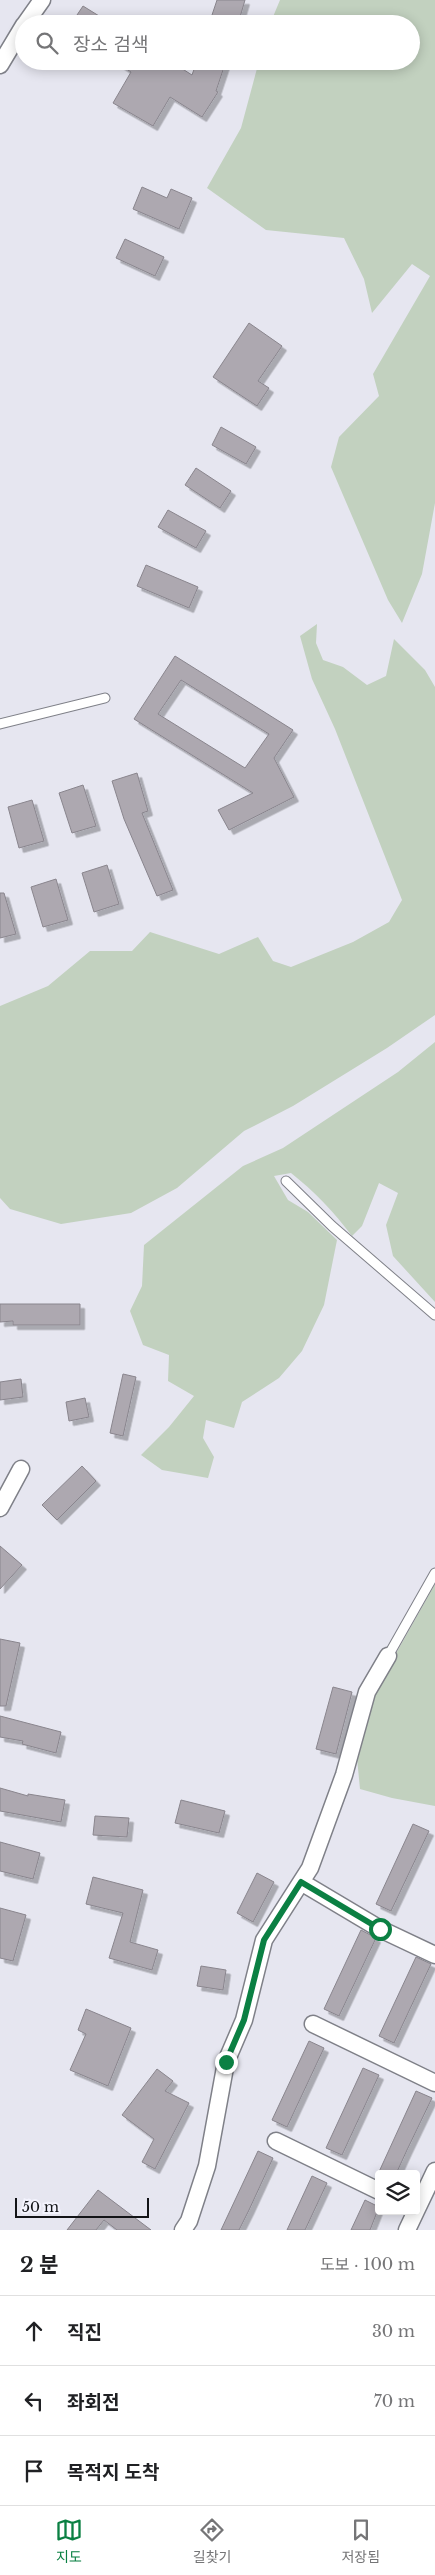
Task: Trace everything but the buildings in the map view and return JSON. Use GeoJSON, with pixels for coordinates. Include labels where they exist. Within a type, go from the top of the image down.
{"type":"FeatureCollection","features":[{"type":"Feature","properties":{"kind":"street"},"geometry":{"type":"LineString","coordinates":[[31,15],[42,0]]}},
{"type":"Feature","properties":{"kind":"street"},"geometry":{"type":"LineString","coordinates":[[0,66],[15,40]]}},
{"type":"Feature","properties":{"kind":"street"},"geometry":{"type":"LineString","coordinates":[[0,1508],[21,1469]]}},
{"type":"Feature","properties":{"kind":"street"},"geometry":{"type":"LineString","coordinates":[[183,2230],[189,2221],[207,2166],[226,2062],[244,2020],[264,1940],[310,1868],[344,1775],[368,1692],[388,1656]]}},
{"type":"Feature","properties":{"kind":"street"},"geometry":{"type":"LineString","coordinates":[[301,1882],[380,1929],[435,1955]]}},
{"type":"Feature","properties":{"kind":"street"},"geometry":{"type":"LineString","coordinates":[[313,2024],[435,2083]]}},
{"type":"Feature","properties":{"kind":"street"},"geometry":{"type":"LineString","coordinates":[[276,2141],[375,2189]]}},
{"type":"Feature","properties":{"kind":"street"},"geometry":{"type":"LineString","coordinates":[[420,2203],[435,2171]]}},
{"type":"Feature","properties":{"kind":"street"},"geometry":{"type":"LineString","coordinates":[[407,2230],[414,2215]]}},
{"type":"Feature","properties":{"kind":"lane"},"geometry":{"type":"LineString","coordinates":[[0,724],[105,698]]}},
{"type":"Feature","properties":{"kind":"lane"},"geometry":{"type":"LineString","coordinates":[[286,1181],[332,1226],[435,1315]]}},
{"type":"Feature","properties":{"kind":"lane"},"geometry":{"type":"LineString","coordinates":[[388,1656],[435,1572]]}},
{"type":"Feature","properties":{"kind":"green space"},"geometry":{"type":"Polygon","coordinates":[[[280,0],[435,0],[435,503],[422,574],[402,623],[388,600],[331,467],[339,437],[379,396],[373,374],[430,276],[412,264],[372,313],[364,279],[344,238],[266,230],[207,188],[241,128],[257,70],[420,70],[420,15],[274,15],[280,0]]]}},
{"type":"Feature","properties":{"kind":"green space"},"geometry":{"type":"Polygon","coordinates":[[[317,624],[316,643],[323,660],[343,667],[367,685],[386,676],[394,639],[425,670],[435,687],[435,1015],[387,1048],[293,1106],[244,1131],[177,1188],[131,1213],[61,1224],[10,1209],[0,1198],[0,1006],[48,986],[90,951],[132,951],[150,932],[219,954],[258,937],[273,961],[291,967],[353,942],[389,922],[402,900],[335,729],[312,679],[300,636],[317,624]]]}},
{"type":"Feature","properties":{"kind":"green space"},"geometry":{"type":"Polygon","coordinates":[[[435,1042],[435,1302],[393,1256],[386,1225],[398,1193],[379,1183],[362,1226],[352,1236],[323,1202],[291,1173],[274,1176],[288,1200],[308,1212],[337,1240],[324,1305],[302,1351],[279,1378],[242,1402],[234,1428],[206,1420],[203,1438],[214,1457],[208,1478],[162,1470],[141,1455],[169,1427],[194,1396],[168,1381],[169,1355],[143,1345],[130,1311],[142,1286],[144,1245],[243,1166],[283,1148],[398,1072],[435,1042]]]}},
{"type":"Feature","properties":{"kind":"green space"},"geometry":{"type":"Polygon","coordinates":[[[435,1584],[435,1806],[392,1798],[360,1789],[357,1758],[368,1709],[394,1657],[435,1584]]]}},
{"type":"Feature","properties":{"kind":"route"},"geometry":{"type":"LineString","coordinates":[[226,2062],[244,2020],[264,1940],[301,1882],[380,1929]]}}]}
